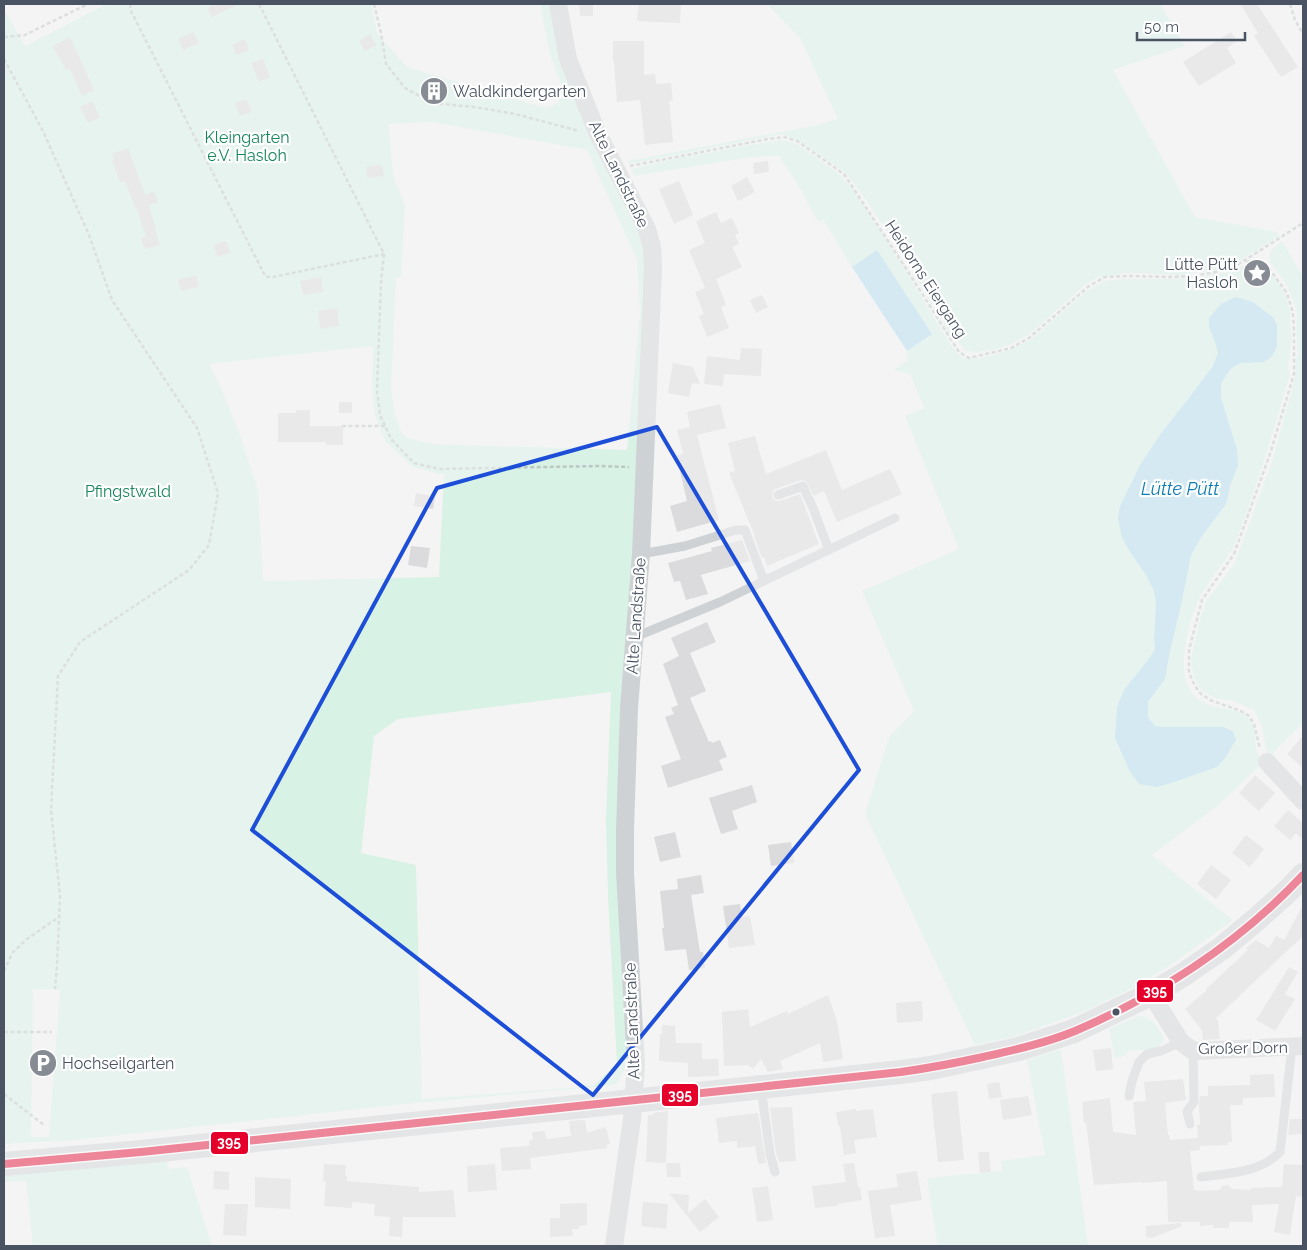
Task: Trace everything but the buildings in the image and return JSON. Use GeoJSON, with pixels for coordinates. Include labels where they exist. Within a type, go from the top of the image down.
{"type":"FeatureCollection","features":[{"type":"Feature","properties":{"kind":"main road"},"geometry":{"type":"LineString","coordinates":[[4,1164],[141,1152],[634,1101],[931,1068],[1019,1049],[1074,1031],[1151,994],[1222,948],[1288,891],[1303,875]]}},
{"type":"Feature","properties":{"kind":"street","name":"Alte Landstraße"},"geometry":{"type":"LineString","coordinates":[[558,4],[568,59],[597,132],[647,229],[652,247],[653,268],[641,554],[629,708],[625,830],[625,873],[636,1066],[634,1101],[614,1246]]}},
{"type":"Feature","properties":{"kind":"street"},"geometry":{"type":"LineString","coordinates":[[1266,762],[1303,801]]}},
{"type":"Feature","properties":{"kind":"street","name":"Großer Dorn"},"geometry":{"type":"LineString","coordinates":[[1151,994],[1187,1047],[1298,1046]]}},
{"type":"Feature","properties":{"kind":"lane"},"geometry":{"type":"LineString","coordinates":[[778,495],[803,486],[829,550]]}},
{"type":"Feature","properties":{"kind":"lane"},"geometry":{"type":"LineString","coordinates":[[635,636],[720,602],[895,518]]}},
{"type":"Feature","properties":{"kind":"lane"},"geometry":{"type":"LineString","coordinates":[[641,554],[686,546],[736,530],[745,530],[764,581]]}},
{"type":"Feature","properties":{"kind":"lane"},"geometry":{"type":"LineString","coordinates":[[1201,1177],[1247,1171],[1272,1160],[1280,1152],[1298,1046]]}},
{"type":"Feature","properties":{"kind":"lane"},"geometry":{"type":"LineString","coordinates":[[1129,1096],[1139,1062],[1147,1054],[1187,1047],[1194,1102],[1187,1111],[1190,1124]]}},
{"type":"Feature","properties":{"kind":"lane"},"geometry":{"type":"LineString","coordinates":[[761,1087],[770,1154],[775,1172]]}},
{"type":"Feature","properties":{"kind":"path"},"geometry":{"type":"LineString","coordinates":[[4,37],[25,35],[88,4]]}},
{"type":"Feature","properties":{"kind":"path"},"geometry":{"type":"LineString","coordinates":[[130,4],[131,11],[266,276],[273,277],[384,254]]}},
{"type":"Feature","properties":{"kind":"path"},"geometry":{"type":"LineString","coordinates":[[259,4],[384,254],[381,282],[377,391],[380,415],[391,439],[414,463],[439,469],[645,467]]}},
{"type":"Feature","properties":{"kind":"path"},"geometry":{"type":"LineString","coordinates":[[374,4],[386,64],[405,88],[432,104],[474,107],[515,114],[586,133],[597,132]]}},
{"type":"Feature","properties":{"kind":"path"},"geometry":{"type":"LineString","coordinates":[[1290,4],[1295,20],[1303,34]]}},
{"type":"Feature","properties":{"kind":"path"},"geometry":{"type":"LineString","coordinates":[[4,59],[43,131],[89,235],[112,300],[197,428],[218,493],[209,546],[189,570],[80,642],[58,676],[51,810],[60,896],[55,989]]}},
{"type":"Feature","properties":{"kind":"path","name":"Heidorns Eiergang"},"geometry":{"type":"LineString","coordinates":[[617,168],[776,138],[784,137],[797,142],[844,174],[908,270],[959,352],[969,358],[1011,348],[1029,338],[1089,286],[1105,277],[1193,276],[1227,270],[1303,223]]}},
{"type":"Feature","properties":{"kind":"path"},"geometry":{"type":"LineString","coordinates":[[1242,262],[1253,260],[1265,264],[1287,293],[1294,322],[1294,374],[1270,454],[1234,554],[1202,600],[1189,650],[1189,673],[1200,693],[1210,700],[1241,711],[1249,716],[1254,724],[1266,762]]}},
{"type":"Feature","properties":{"kind":"path"},"geometry":{"type":"LineString","coordinates":[[342,426],[385,426]]}},
{"type":"Feature","properties":{"kind":"path"},"geometry":{"type":"LineString","coordinates":[[4,972],[13,952],[27,939],[60,917]]}},
{"type":"Feature","properties":{"kind":"path"},"geometry":{"type":"LineString","coordinates":[[4,1032],[52,1032]]}},
{"type":"Feature","properties":{"kind":"path"},"geometry":{"type":"LineString","coordinates":[[4,1094],[44,1125]]}},
{"type":"Feature","properties":{"kind":"highlighted area"},"geometry":{"type":"Polygon","coordinates":[[[657,427],[859,770],[593,1095],[252,830],[437,488],[657,427]]]}},
{"type":"Feature","properties":{"kind":"green space"},"geometry":{"type":"Polygon","coordinates":[[[107,4],[371,4],[377,33],[407,67],[545,108],[558,103],[562,87],[549,51],[540,4],[554,4],[649,249],[641,455],[628,1051],[622,1074],[614,1085],[405,1104],[74,1140],[4,1144],[4,9],[25,46],[107,4]],[[432,122],[389,124],[393,175],[405,206],[401,277],[396,278],[391,389],[395,415],[402,433],[409,439],[432,444],[627,450],[640,313],[637,260],[587,150],[432,122]],[[373,346],[209,364],[239,432],[258,490],[263,581],[439,577],[444,474],[413,467],[386,442],[375,416],[372,391],[373,346]],[[611,692],[398,719],[374,736],[361,853],[416,865],[422,1099],[594,1086],[617,1063],[608,897],[606,819],[611,692]],[[33,989],[31,1137],[49,1137],[60,990],[33,989]]]}},
{"type":"Feature","properties":{"kind":"green space"},"geometry":{"type":"Polygon","coordinates":[[[767,4],[1160,4],[1185,46],[1113,70],[1195,217],[1277,232],[1279,236],[1236,263],[1221,269],[1180,275],[1129,273],[1098,277],[1086,284],[1030,334],[1011,344],[993,350],[966,351],[958,341],[955,342],[888,233],[845,172],[797,140],[782,134],[629,164],[628,161],[817,125],[838,119],[800,38],[767,4]]]}},
{"type":"Feature","properties":{"kind":"green space"},"geometry":{"type":"Polygon","coordinates":[[[780,140],[797,144],[838,173],[852,188],[952,347],[961,357],[968,359],[982,358],[1009,350],[1030,340],[1087,291],[1104,281],[1195,278],[1226,273],[1255,262],[1266,267],[1286,295],[1291,314],[1292,338],[1288,369],[1290,374],[1266,455],[1235,544],[1199,598],[1187,636],[1184,663],[1187,684],[1193,694],[1209,704],[1244,714],[1250,720],[1254,731],[1257,753],[1263,763],[1216,807],[1152,855],[1233,920],[1178,960],[1139,985],[1083,1012],[1016,1036],[975,1045],[865,814],[889,737],[914,711],[862,591],[959,549],[905,416],[924,408],[910,374],[893,370],[907,361],[907,351],[932,334],[877,250],[852,267],[823,220],[818,222],[800,188],[779,156],[740,159],[634,176],[632,169],[678,158],[780,140]],[[1253,302],[1213,312],[1209,325],[1218,349],[1215,362],[1140,465],[1125,497],[1122,538],[1146,575],[1154,591],[1156,604],[1155,649],[1117,707],[1115,738],[1129,770],[1196,774],[1217,767],[1234,744],[1233,731],[1229,728],[1163,727],[1154,725],[1148,717],[1148,702],[1165,679],[1168,656],[1191,555],[1202,536],[1226,504],[1238,466],[1221,398],[1221,384],[1233,367],[1241,363],[1264,362],[1277,347],[1277,331],[1274,320],[1253,302]]]}},
{"type":"Feature","properties":{"kind":"green space"},"geometry":{"type":"Polygon","coordinates":[[[1282,241],[1303,276],[1303,723],[1270,756],[1266,749],[1262,726],[1254,710],[1234,701],[1217,699],[1204,692],[1198,686],[1193,674],[1191,658],[1206,601],[1234,565],[1271,465],[1295,378],[1296,357],[1298,355],[1297,311],[1287,285],[1270,262],[1269,254],[1282,241]]]}},
{"type":"Feature","properties":{"kind":"green space"},"geometry":{"type":"Polygon","coordinates":[[[1141,1016],[1155,1024],[1164,1038],[1163,1042],[1157,1049],[1130,1050],[1122,1057],[1115,1058],[1109,1029],[1141,1016]]]}},
{"type":"Feature","properties":{"kind":"green space"},"geometry":{"type":"Polygon","coordinates":[[[1061,1049],[1088,1246],[938,1246],[927,1178],[1002,1171],[1001,1161],[1045,1155],[1027,1060],[1061,1049]]]}},
{"type":"Feature","properties":{"kind":"green space"},"geometry":{"type":"Polygon","coordinates":[[[166,1157],[168,1169],[187,1167],[212,1246],[33,1246],[26,1181],[4,1182],[4,1171],[166,1157]]]}},
{"type":"Feature","properties":{"kind":"water"},"geometry":{"type":"Polygon","coordinates":[[[877,250],[932,334],[907,351],[852,267],[877,250]]]}},
{"type":"Feature","properties":{"kind":"water","name":"Lütte Pütt"},"geometry":{"type":"Polygon","coordinates":[[[1236,297],[1253,302],[1273,317],[1277,325],[1277,347],[1272,356],[1264,362],[1241,363],[1233,367],[1221,384],[1221,398],[1237,450],[1238,466],[1231,483],[1226,504],[1202,536],[1191,555],[1165,679],[1148,702],[1148,717],[1155,726],[1224,727],[1233,731],[1236,740],[1217,767],[1157,787],[1139,784],[1129,770],[1115,738],[1117,707],[1124,690],[1155,649],[1156,604],[1154,591],[1146,575],[1122,538],[1118,518],[1120,506],[1140,465],[1162,432],[1213,366],[1218,353],[1209,327],[1209,318],[1221,304],[1236,297]]]}},
{"type":"Feature","properties":{"kind":"transit line","name":"395"},"geometry":{"type":"LineString","coordinates":[[4,1164],[141,1152],[901,1072],[983,1057],[1030,1046],[1064,1035],[1138,1001],[1197,965],[1225,944],[1252,923],[1303,875]]}},
{"type":"Feature","properties":{"kind":"place","name":"Waldkindergarten"},"geometry":{"type":"Point","coordinates":[434,91]}},
{"type":"Feature","properties":{"kind":"place","name":"Lütte Pütt Hasloh"},"geometry":{"type":"Point","coordinates":[1257,273]}},
{"type":"Feature","properties":{"kind":"place","name":"Hochseilgarten"},"geometry":{"type":"Point","coordinates":[43,1063]}},
{"type":"Feature","properties":{"kind":"park label","name":"Kleingarten e.V. Hasloh"},"geometry":{"type":"Point","coordinates":[247,146]}},
{"type":"Feature","properties":{"kind":"park label","name":"Pfingstwald"},"geometry":{"type":"Point","coordinates":[128,491]}}]}
